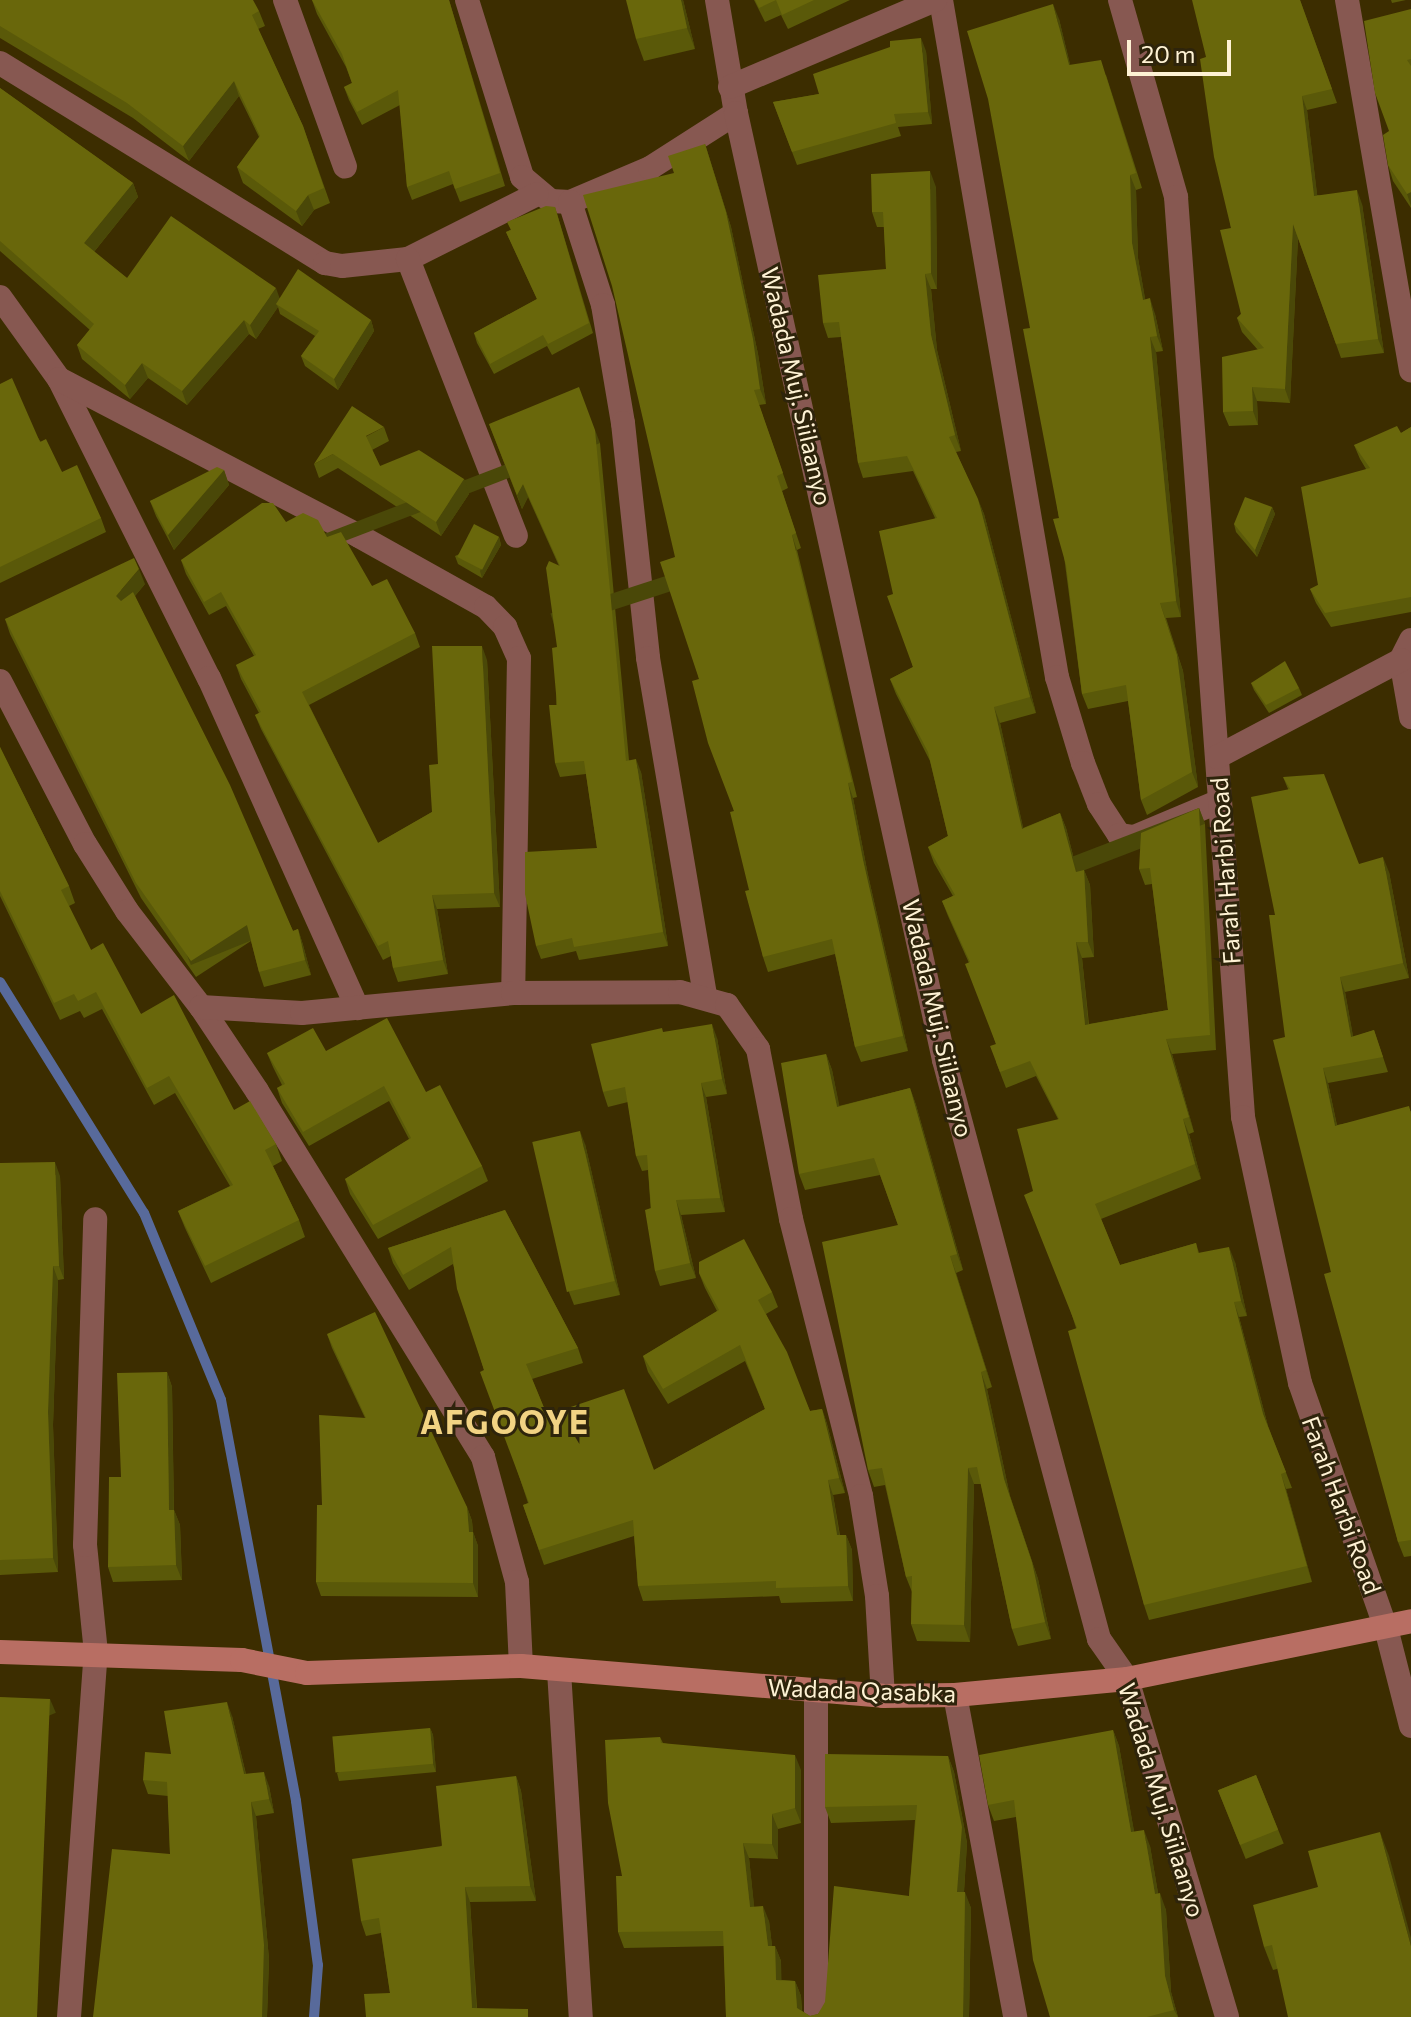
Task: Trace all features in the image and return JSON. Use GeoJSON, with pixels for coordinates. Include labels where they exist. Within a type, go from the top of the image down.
{"type":"FeatureCollection","features":[{"type":"Feature","properties":{"kind":"street"},"geometry":{"type":"LineString","coordinates":[[285,0],[345,167]]}},
{"type":"Feature","properties":{"kind":"street"},"geometry":{"type":"LineString","coordinates":[[467,0],[522,177],[537,194],[570,202],[650,168],[736,113]]}},
{"type":"Feature","properties":{"kind":"street","name":"Wadada Muj. Siilaanyo"},"geometry":{"type":"LineString","coordinates":[[717,0],[730,87],[944,1060],[1099,1639],[1127,1679],[1227,2017]]}},
{"type":"Feature","properties":{"kind":"street"},"geometry":{"type":"LineString","coordinates":[[730,87],[935,0]]}},
{"type":"Feature","properties":{"kind":"street"},"geometry":{"type":"LineString","coordinates":[[941,0],[1054,662],[1083,763],[1099,804],[1119,835],[1134,837],[1220,801]]}},
{"type":"Feature","properties":{"kind":"street","name":"Farah Harbi Road"},"geometry":{"type":"LineString","coordinates":[[1120,0],[1176,197],[1243,1117],[1267,1248],[1317,1443],[1386,1628],[1411,1726]]}},
{"type":"Feature","properties":{"kind":"street"},"geometry":{"type":"LineString","coordinates":[[1347,0],[1411,371]]}},
{"type":"Feature","properties":{"kind":"street"},"geometry":{"type":"LineString","coordinates":[[0,63],[325,263],[342,266],[408,259],[537,194]]}},
{"type":"Feature","properties":{"kind":"street"},"geometry":{"type":"LineString","coordinates":[[570,202],[603,305],[623,423],[648,658],[705,995]]}},
{"type":"Feature","properties":{"kind":"street"},"geometry":{"type":"LineString","coordinates":[[408,259],[516,536]]}},
{"type":"Feature","properties":{"kind":"street"},"geometry":{"type":"LineString","coordinates":[[0,297],[59,379],[209,678],[357,1008]]}},
{"type":"Feature","properties":{"kind":"street"},"geometry":{"type":"LineString","coordinates":[[59,379],[359,536],[486,607],[505,627],[519,658],[513,993]]}},
{"type":"Feature","properties":{"kind":"street"},"geometry":{"type":"LineString","coordinates":[[1217,757],[1406,650],[1411,717]]}},
{"type":"Feature","properties":{"kind":"street"},"geometry":{"type":"LineString","coordinates":[[0,681],[127,911],[201,1007],[377,1279],[483,1457],[517,1582],[521,1666]]}},
{"type":"Feature","properties":{"kind":"street"},"geometry":{"type":"LineString","coordinates":[[201,1007],[302,1013],[513,993],[705,995],[727,1005],[758,1049],[791,1219],[861,1496],[877,1596],[883,1696]]}},
{"type":"Feature","properties":{"kind":"street"},"geometry":{"type":"LineString","coordinates":[[69,2017],[96,1653],[85,1545],[95,1219]]}},
{"type":"Feature","properties":{"kind":"street","name":"Wadada Qasabka"},"geometry":{"type":"LineString","coordinates":[[0,1652],[242,1660],[307,1673],[521,1666],[883,1696],[955,1695],[1127,1679],[1411,1621]]}},
{"type":"Feature","properties":{"kind":"street"},"geometry":{"type":"LineString","coordinates":[[559,1671],[581,2017]]}},
{"type":"Feature","properties":{"kind":"street"},"geometry":{"type":"LineString","coordinates":[[816,1691],[816,2017]]}},
{"type":"Feature","properties":{"kind":"street"},"geometry":{"type":"LineString","coordinates":[[955,1695],[1015,2017]]}},
{"type":"Feature","properties":{"kind":"building"},"geometry":{"type":"Polygon","coordinates":[[[0,0],[253,0],[259,11],[252,15],[303,126],[324,188],[308,195],[296,211],[237,167],[260,136],[234,81],[183,146],[127,103],[0,26],[0,0]]]}},
{"type":"Feature","properties":{"kind":"building"},"geometry":{"type":"Polygon","coordinates":[[[312,0],[449,0],[500,173],[455,189],[449,171],[407,187],[398,90],[357,112],[344,87],[352,83],[342,54],[312,0]]]}},
{"type":"Feature","properties":{"kind":"building"},"geometry":{"type":"Polygon","coordinates":[[[626,0],[681,0],[687,28],[636,39],[626,0]]]}},
{"type":"Feature","properties":{"kind":"building"},"geometry":{"type":"Polygon","coordinates":[[[755,0],[776,0],[759,8],[755,0]]]}},
{"type":"Feature","properties":{"kind":"building"},"geometry":{"type":"Polygon","coordinates":[[[776,0],[814,0],[782,15],[776,0]]]}},
{"type":"Feature","properties":{"kind":"building"},"geometry":{"type":"Polygon","coordinates":[[[1192,0],[1300,0],[1332,89],[1302,96],[1314,196],[1357,190],[1378,339],[1336,344],[1293,224],[1285,389],[1252,387],[1253,411],[1223,412],[1222,357],[1264,348],[1237,318],[1241,314],[1220,230],[1231,228],[1214,157],[1200,59],[1206,57],[1192,0]]]}},
{"type":"Feature","properties":{"kind":"building"},"geometry":{"type":"Polygon","coordinates":[[[1053,4],[1069,65],[1101,60],[1136,173],[1130,175],[1132,243],[1143,300],[1150,298],[1157,336],[1150,337],[1176,601],[1160,603],[1177,655],[1192,772],[1141,800],[1126,685],[1082,694],[1066,565],[1053,519],[1059,518],[1023,329],[1030,328],[988,99],[967,31],[1053,4]]]}},
{"type":"Feature","properties":{"kind":"building"},"geometry":{"type":"Polygon","coordinates":[[[1411,9],[1411,59],[1407,60],[1411,66],[1411,192],[1407,194],[1388,165],[1383,135],[1389,131],[1375,93],[1364,21],[1411,9]]]}},
{"type":"Feature","properties":{"kind":"building"},"geometry":{"type":"Polygon","coordinates":[[[921,38],[928,112],[894,114],[896,123],[792,152],[773,102],[819,94],[813,74],[890,47],[890,41],[921,38]]]}},
{"type":"Feature","properties":{"kind":"building"},"geometry":{"type":"Polygon","coordinates":[[[0,88],[133,183],[84,243],[127,278],[171,216],[276,288],[250,325],[244,320],[182,391],[142,363],[125,385],[77,345],[94,324],[0,241],[0,88]]]}},
{"type":"Feature","properties":{"kind":"building"},"geometry":{"type":"Polygon","coordinates":[[[705,144],[726,212],[753,339],[760,389],[754,390],[783,473],[777,476],[796,533],[792,535],[852,782],[848,783],[863,860],[903,1036],[855,1047],[832,939],[763,957],[745,891],[749,890],[730,812],[734,811],[708,743],[692,681],[699,679],[660,562],[675,557],[612,286],[583,195],[674,173],[668,156],[705,144]]]}},
{"type":"Feature","properties":{"kind":"building"},"geometry":{"type":"Polygon","coordinates":[[[930,171],[931,273],[925,274],[931,335],[955,435],[949,437],[978,499],[1030,697],[994,707],[1022,829],[1060,813],[1076,872],[1084,870],[1088,942],[1076,942],[1085,1025],[1168,1010],[1150,868],[1139,869],[1141,833],[1199,808],[1210,1035],[1166,1039],[1189,1117],[1183,1119],[1195,1164],[1095,1204],[1120,1265],[1196,1243],[1198,1253],[1229,1247],[1241,1301],[1234,1302],[1263,1414],[1286,1472],[1281,1474],[1307,1566],[1144,1605],[1068,1331],[1077,1328],[1024,1195],[1033,1191],[1017,1129],[1059,1119],[1030,1061],[1000,1072],[990,1046],[996,1044],[965,964],[970,962],[942,901],[955,895],[928,847],[948,836],[928,752],[890,679],[913,667],[887,596],[893,594],[879,531],[937,518],[907,456],[858,463],[839,322],[823,323],[818,275],[886,269],[883,212],[872,212],[871,174],[930,171]]]}},
{"type":"Feature","properties":{"kind":"building"},"geometry":{"type":"Polygon","coordinates":[[[546,206],[555,207],[589,323],[548,344],[543,335],[490,364],[474,333],[537,299],[506,232],[511,230],[507,222],[546,206]]]}},
{"type":"Feature","properties":{"kind":"building"},"geometry":{"type":"Polygon","coordinates":[[[298,269],[371,320],[334,379],[301,356],[319,331],[276,304],[298,269]]]}},
{"type":"Feature","properties":{"kind":"building"},"geometry":{"type":"Polygon","coordinates":[[[12,378],[40,442],[46,439],[62,472],[77,465],[101,518],[0,567],[0,384],[12,378]]]}},
{"type":"Feature","properties":{"kind":"building"},"geometry":{"type":"Polygon","coordinates":[[[579,387],[595,430],[626,761],[636,759],[663,932],[574,947],[572,938],[536,946],[525,894],[525,852],[597,848],[584,761],[555,763],[549,705],[557,705],[552,648],[557,647],[546,568],[549,561],[560,566],[523,484],[517,495],[489,424],[579,387]]]}},
{"type":"Feature","properties":{"kind":"building"},"geometry":{"type":"Polygon","coordinates":[[[352,406],[384,427],[366,436],[380,466],[419,450],[464,479],[436,522],[333,454],[314,464],[352,406]]]}},
{"type":"Feature","properties":{"kind":"building"},"geometry":{"type":"Polygon","coordinates":[[[1397,426],[1401,433],[1411,427],[1411,597],[1325,613],[1310,589],[1318,585],[1301,487],[1370,468],[1354,445],[1397,426]]]}},
{"type":"Feature","properties":{"kind":"building"},"geometry":{"type":"Polygon","coordinates":[[[217,467],[224,470],[168,535],[150,501],[217,467]]]}},
{"type":"Feature","properties":{"kind":"building"},"geometry":{"type":"Polygon","coordinates":[[[1245,497],[1272,507],[1255,550],[1234,524],[1245,497]]]}},
{"type":"Feature","properties":{"kind":"building"},"geometry":{"type":"Polygon","coordinates":[[[262,503],[273,503],[286,522],[303,513],[318,520],[327,537],[341,532],[372,586],[387,579],[415,633],[302,692],[378,843],[432,812],[429,765],[438,764],[432,646],[482,646],[494,893],[432,895],[443,960],[393,968],[388,941],[378,946],[255,715],[261,712],[236,665],[256,655],[221,592],[204,602],[181,560],[262,503]]]}},
{"type":"Feature","properties":{"kind":"building"},"geometry":{"type":"Polygon","coordinates":[[[474,524],[499,537],[482,570],[457,557],[474,524]]]}},
{"type":"Feature","properties":{"kind":"building"},"geometry":{"type":"Polygon","coordinates":[[[134,558],[139,569],[116,596],[121,601],[133,592],[230,785],[293,931],[298,929],[305,960],[259,972],[247,925],[191,961],[136,883],[5,619],[134,558]]]}},
{"type":"Feature","properties":{"kind":"building"},"geometry":{"type":"Polygon","coordinates":[[[1285,661],[1299,688],[1266,705],[1251,683],[1285,661]]]}},
{"type":"Feature","properties":{"kind":"building"},"geometry":{"type":"Polygon","coordinates":[[[0,747],[69,886],[61,890],[91,950],[103,943],[141,1014],[174,995],[234,1110],[250,1101],[276,1144],[265,1150],[299,1220],[205,1266],[178,1211],[233,1185],[169,1076],[147,1088],[96,992],[78,1001],[74,994],[54,1003],[0,891],[0,747]]]}},
{"type":"Feature","properties":{"kind":"building"},"geometry":{"type":"Polygon","coordinates":[[[1324,774],[1359,864],[1383,857],[1403,963],[1340,977],[1351,1037],[1374,1030],[1383,1057],[1323,1068],[1335,1126],[1409,1106],[1411,1113],[1411,1540],[1398,1542],[1324,1274],[1331,1272],[1273,1040],[1285,1037],[1269,915],[1275,915],[1251,797],[1290,789],[1283,777],[1324,774]]]}},
{"type":"Feature","properties":{"kind":"building"},"geometry":{"type":"Polygon","coordinates":[[[387,1018],[426,1092],[440,1085],[482,1166],[373,1225],[345,1179],[411,1138],[384,1086],[303,1132],[277,1088],[285,1084],[267,1053],[313,1028],[326,1051],[387,1018]]]}},
{"type":"Feature","properties":{"kind":"building"},"geometry":{"type":"Polygon","coordinates":[[[712,1024],[722,1079],[701,1083],[720,1198],[676,1200],[690,1263],[655,1271],[645,1210],[651,1208],[647,1155],[636,1156],[625,1087],[603,1092],[591,1044],[662,1028],[663,1032],[712,1024]]]}},
{"type":"Feature","properties":{"kind":"building"},"geometry":{"type":"Polygon","coordinates":[[[826,1054],[837,1107],[910,1088],[957,1254],[950,1256],[986,1370],[981,1372],[1004,1479],[1032,1562],[1045,1622],[1012,1629],[977,1467],[968,1468],[964,1625],[911,1624],[912,1576],[906,1577],[882,1468],[868,1470],[822,1242],[898,1225],[874,1158],[799,1174],[781,1063],[826,1054]]]}},
{"type":"Feature","properties":{"kind":"building"},"geometry":{"type":"Polygon","coordinates":[[[580,1131],[615,1281],[567,1292],[532,1142],[580,1131]]]}},
{"type":"Feature","properties":{"kind":"building"},"geometry":{"type":"Polygon","coordinates":[[[55,1162],[59,1266],[53,1266],[48,1412],[53,1558],[0,1560],[0,1163],[55,1162]]]}},
{"type":"Feature","properties":{"kind":"building"},"geometry":{"type":"Polygon","coordinates":[[[505,1210],[578,1348],[526,1364],[547,1415],[624,1389],[654,1470],[765,1409],[740,1345],[663,1389],[643,1356],[719,1310],[699,1273],[699,1262],[744,1239],[772,1292],[758,1300],[787,1352],[810,1411],[822,1409],[839,1478],[828,1480],[837,1535],[846,1535],[848,1586],[776,1588],[776,1581],[638,1586],[633,1520],[539,1550],[523,1505],[529,1503],[480,1372],[484,1370],[457,1289],[451,1247],[403,1275],[388,1248],[505,1210]]]}},
{"type":"Feature","properties":{"kind":"building"},"geometry":{"type":"Polygon","coordinates":[[[375,1312],[467,1507],[469,1532],[473,1532],[473,1583],[316,1582],[317,1505],[322,1505],[319,1415],[366,1418],[327,1334],[375,1312]]]}},
{"type":"Feature","properties":{"kind":"building"},"geometry":{"type":"Polygon","coordinates":[[[167,1372],[169,1510],[174,1510],[176,1565],[108,1567],[109,1477],[121,1477],[117,1373],[167,1372]]]}},
{"type":"Feature","properties":{"kind":"building"},"geometry":{"type":"Polygon","coordinates":[[[0,1697],[50,1699],[37,2017],[0,2017],[0,1697]]]}},
{"type":"Feature","properties":{"kind":"building"},"geometry":{"type":"Polygon","coordinates":[[[227,1702],[244,1774],[264,1772],[269,1799],[251,1802],[264,1945],[262,2017],[93,2017],[112,1849],[170,1854],[167,1782],[143,1780],[145,1752],[171,1754],[164,1711],[227,1702]]]}},
{"type":"Feature","properties":{"kind":"building"},"geometry":{"type":"Polygon","coordinates":[[[430,1728],[433,1764],[336,1772],[332,1737],[430,1728]]]}},
{"type":"Feature","properties":{"kind":"building"},"geometry":{"type":"Polygon","coordinates":[[[1113,1730],[1131,1832],[1144,1830],[1155,1894],[1160,1893],[1165,1976],[1174,2010],[1147,2017],[1050,2017],[1033,1960],[1014,1800],[988,1805],[979,1755],[1113,1730]]]}},
{"type":"Feature","properties":{"kind":"building"},"geometry":{"type":"Polygon","coordinates":[[[660,1737],[661,1743],[795,1755],[795,1808],[772,1814],[772,1844],[743,1843],[750,1907],[763,1906],[768,1946],[775,1946],[776,1980],[795,1981],[797,2008],[810,2016],[818,2014],[825,2002],[834,1886],[909,1896],[917,1805],[825,1807],[825,1754],[948,1756],[962,1827],[957,1892],[965,1892],[963,2017],[726,2017],[723,1931],[618,1932],[616,1876],[622,1876],[608,1803],[605,1740],[660,1737]]]}},
{"type":"Feature","properties":{"kind":"building"},"geometry":{"type":"Polygon","coordinates":[[[1256,1775],[1278,1830],[1240,1845],[1218,1790],[1256,1775]]]}},
{"type":"Feature","properties":{"kind":"building"},"geometry":{"type":"Polygon","coordinates":[[[516,1776],[530,1886],[465,1887],[472,2008],[528,2009],[528,2017],[366,2017],[364,1994],[390,1993],[379,1918],[361,1921],[352,1859],[442,1846],[436,1786],[516,1776]]]}},
{"type":"Feature","properties":{"kind":"building"},"geometry":{"type":"Polygon","coordinates":[[[1380,1832],[1411,1946],[1411,2017],[1288,2017],[1272,1945],[1264,1947],[1253,1905],[1318,1887],[1308,1851],[1380,1832]]]}},
{"type":"Feature","properties":{"kind":"waterway"},"geometry":{"type":"LineString","coordinates":[[0,982],[144,1213],[221,1400],[296,1801],[318,1965],[314,2017]]}},
{"type":"Feature","properties":{"kind":"district","name":"AFGOOYE"},"geometry":{"type":"Point","coordinates":[505,1421]}}]}
